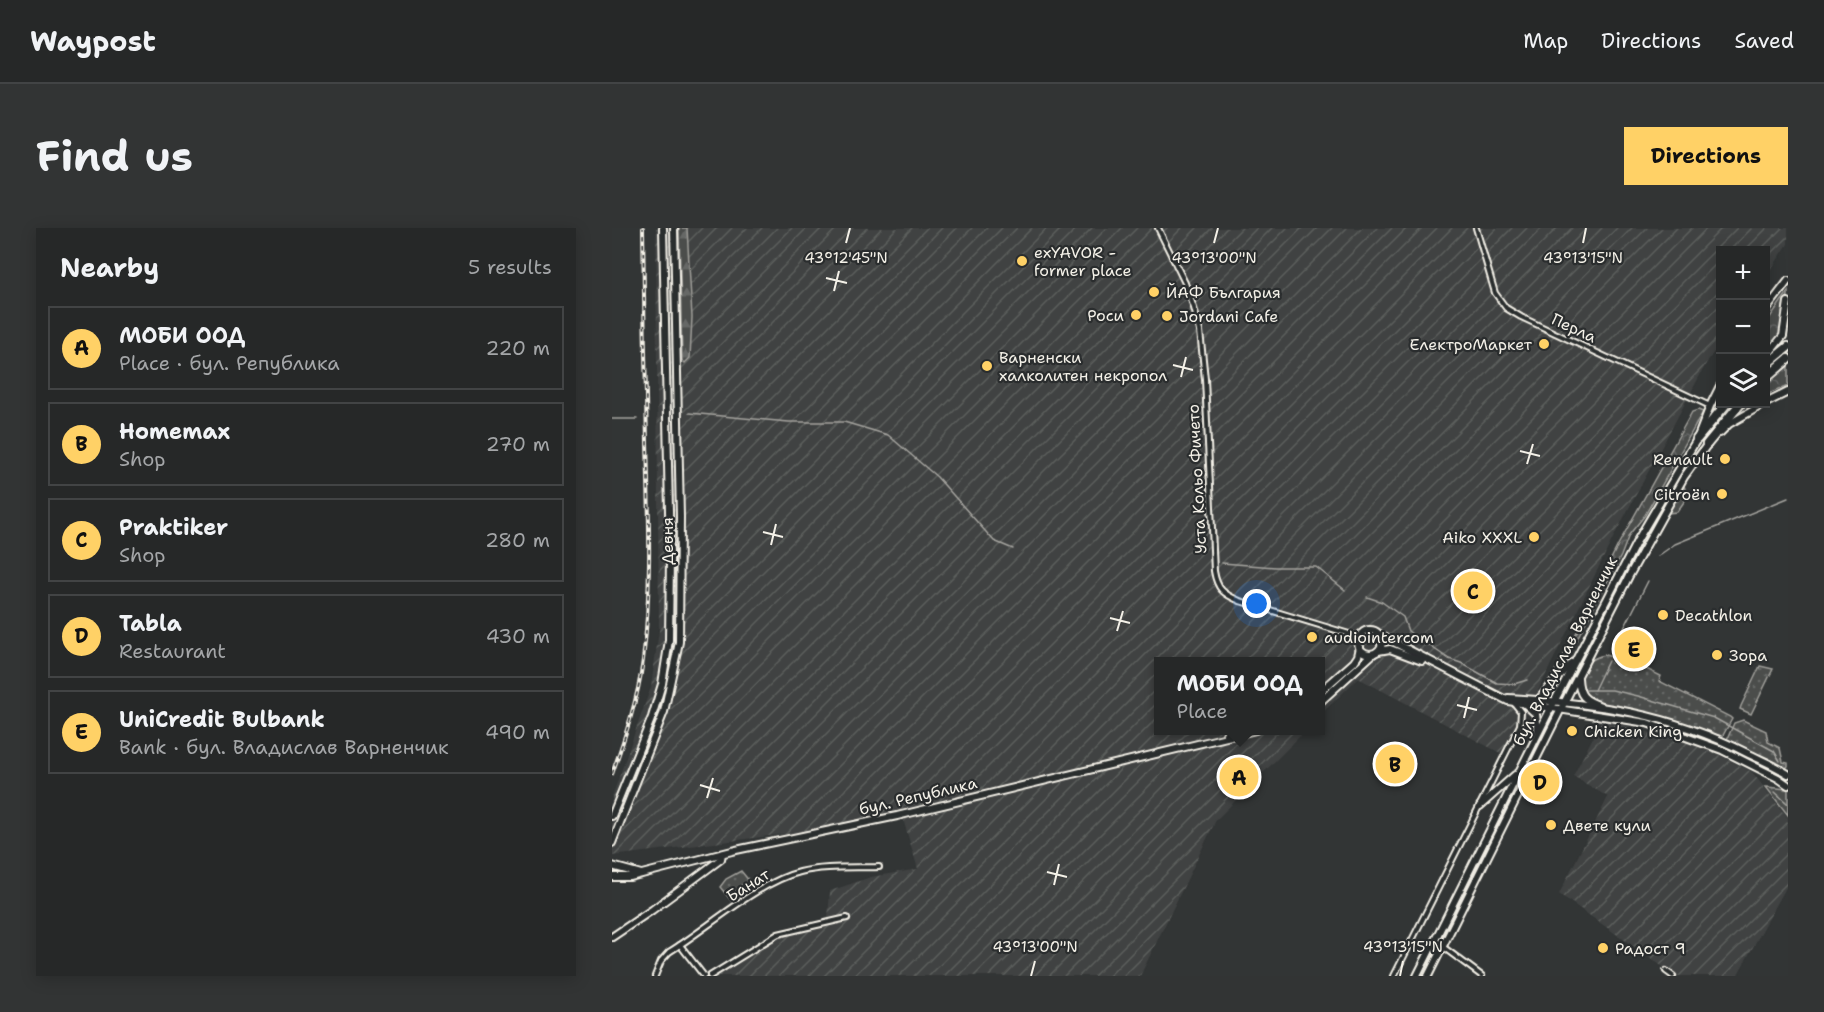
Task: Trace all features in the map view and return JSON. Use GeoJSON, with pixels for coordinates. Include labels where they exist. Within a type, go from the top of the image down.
{"type":"FeatureCollection","features":[{"type":"Feature","properties":{"kind":"highway"},"geometry":{"type":"LineString","coordinates":[[1770,362],[1788,347]]}},
{"type":"Feature","properties":{"kind":"highway"},"geometry":{"type":"LineString","coordinates":[[1770,375],[1788,359]]}},
{"type":"Feature","properties":{"kind":"highway"},"geometry":{"type":"LineString","coordinates":[[1696,439],[1723,408]]}},
{"type":"Feature","properties":{"kind":"highway"},"geometry":{"type":"LineString","coordinates":[[1707,444],[1737,408]]}},
{"type":"Feature","properties":{"kind":"main road","name":"Девня"},"geometry":{"type":"LineString","coordinates":[[612,816],[652,717],[662,684],[669,640],[670,558],[663,228]]}},
{"type":"Feature","properties":{"kind":"main road","name":"Девня"},"geometry":{"type":"LineString","coordinates":[[612,843],[661,722],[679,642],[680,517],[674,228]]}},
{"type":"Feature","properties":{"kind":"main road"},"geometry":{"type":"LineString","coordinates":[[1770,305],[1788,281]]}},
{"type":"Feature","properties":{"kind":"main road"},"geometry":{"type":"LineString","coordinates":[[1769,354],[1783,336],[1788,302]]}},
{"type":"Feature","properties":{"kind":"main road","name":"бул. Владислав Варненчик"},"geometry":{"type":"LineString","coordinates":[[1770,401],[1786,393]]}},
{"type":"Feature","properties":{"kind":"main road","name":"бул. Владислав Варненчик"},"geometry":{"type":"LineString","coordinates":[[1418,976],[1538,733],[1637,541],[1696,439],[1716,394]]}},
{"type":"Feature","properties":{"kind":"main road","name":"бул. Владислав Варненчик"},"geometry":{"type":"LineString","coordinates":[[1428,976],[1565,701],[1684,477],[1707,444],[1730,424],[1757,408]]}},
{"type":"Feature","properties":{"kind":"main road"},"geometry":{"type":"LineString","coordinates":[[1325,688],[1354,662],[1360,647],[1359,637],[1371,630],[1514,702],[1647,723],[1722,750],[1788,785]]}},
{"type":"Feature","properties":{"kind":"main road"},"geometry":{"type":"LineString","coordinates":[[1325,698],[1376,652],[1382,643],[1380,635]]}},
{"type":"Feature","properties":{"kind":"main road"},"geometry":{"type":"LineString","coordinates":[[1360,647],[1367,653],[1390,649],[1435,664]]}},
{"type":"Feature","properties":{"kind":"main road"},"geometry":{"type":"LineString","coordinates":[[1539,699],[1581,651]]}},
{"type":"Feature","properties":{"kind":"main road"},"geometry":{"type":"LineString","coordinates":[[1578,677],[1578,690],[1582,697],[1601,706]]}},
{"type":"Feature","properties":{"kind":"main road"},"geometry":{"type":"LineString","coordinates":[[1502,697],[1565,701],[1644,714],[1726,742],[1787,772]]}},
{"type":"Feature","properties":{"kind":"main road"},"geometry":{"type":"LineString","coordinates":[[1525,704],[1536,714],[1538,733]]}},
{"type":"Feature","properties":{"kind":"main road","name":"бул. Република"},"geometry":{"type":"LineString","coordinates":[[1200,743],[1223,735]]}},
{"type":"Feature","properties":{"kind":"main road","name":"бул. Република"},"geometry":{"type":"LineString","coordinates":[[612,877],[630,878],[722,854],[967,799],[1234,735]]}},
{"type":"Feature","properties":{"kind":"main road"},"geometry":{"type":"LineString","coordinates":[[1480,806],[1518,773]]}},
{"type":"Feature","properties":{"kind":"main road"},"geometry":{"type":"LineString","coordinates":[[612,936],[652,910],[721,859],[722,854]]}},
{"type":"Feature","properties":{"kind":"main road","name":"бул. Република"},"geometry":{"type":"LineString","coordinates":[[612,866],[641,874]]}},
{"type":"Feature","properties":{"kind":"street","name":"Уста Кольо Фичето"},"geometry":{"type":"LineString","coordinates":[[1158,228],[1185,283],[1200,331],[1205,378],[1214,571],[1218,585],[1225,595],[1240,601],[1359,637]]}},
{"type":"Feature","properties":{"kind":"street","name":"Перла"},"geometry":{"type":"LineString","coordinates":[[1476,228],[1494,293],[1506,308],[1710,406]]}},
{"type":"Feature","properties":{"kind":"street"},"geometry":{"type":"LineString","coordinates":[[1394,976],[1520,725],[1521,712],[1514,702]]}},
{"type":"Feature","properties":{"kind":"street"},"geometry":{"type":"LineString","coordinates":[[1778,778],[1787,772]]}},
{"type":"Feature","properties":{"kind":"street","name":"Банат"},"geometry":{"type":"LineString","coordinates":[[655,976],[661,961],[669,952],[748,898],[784,877],[816,869],[879,867]]}},
{"type":"Feature","properties":{"kind":"street"},"geometry":{"type":"LineString","coordinates":[[710,976],[778,934],[847,918]]}},
{"type":"Feature","properties":{"kind":"street"},"geometry":{"type":"LineString","coordinates":[[680,945],[704,976]]}},
{"type":"Feature","properties":{"kind":"street"},"geometry":{"type":"LineString","coordinates":[[1443,947],[1482,976]]}},
{"type":"Feature","properties":{"kind":"street"},"geometry":{"type":"LineString","coordinates":[[1666,970],[1673,976]]}},
{"type":"Feature","properties":{"kind":"shaded area"},"geometry":{"type":"Polygon","coordinates":[[[656,228],[1788,228],[1788,244],[1770,271],[1770,246],[1716,246],[1716,349],[1614,536],[1506,756],[1358,678],[1325,710],[1325,657],[1154,657],[1154,735],[1301,735],[1216,820],[1140,976],[705,976],[770,934],[828,918],[830,891],[871,877],[918,869],[903,819],[612,856],[612,797],[651,687],[659,631],[656,228]]]}},
{"type":"Feature","properties":{"kind":"shaded area"},"geometry":{"type":"Polygon","coordinates":[[[1602,720],[1686,742],[1752,772],[1788,818],[1788,884],[1738,974],[1741,976],[1676,976],[1559,894],[1608,797],[1573,776],[1602,720]]]}},
{"type":"Feature","properties":{"kind":"green space"},"geometry":{"type":"Polygon","coordinates":[[[679,228],[687,228],[692,317],[690,358],[685,363],[682,360],[679,228]]]}},
{"type":"Feature","properties":{"kind":"green space"},"geometry":{"type":"Polygon","coordinates":[[[1788,292],[1783,306],[1782,331],[1770,348],[1770,317],[1788,292]]]}},
{"type":"Feature","properties":{"kind":"green space"},"geometry":{"type":"Polygon","coordinates":[[[1788,366],[1788,386],[1770,393],[1770,381],[1788,366]]]}},
{"type":"Feature","properties":{"kind":"green space"},"geometry":{"type":"Polygon","coordinates":[[[1698,410],[1703,412],[1645,515],[1629,535],[1621,556],[1558,674],[1547,685],[1584,619],[1582,618],[1618,545],[1692,412],[1698,410]]]}},
{"type":"Feature","properties":{"kind":"green space"},"geometry":{"type":"Polygon","coordinates":[[[1684,486],[1688,496],[1677,512],[1667,513],[1684,486]]]}},
{"type":"Feature","properties":{"kind":"green space"},"geometry":{"type":"Polygon","coordinates":[[[1605,655],[1638,665],[1661,676],[1659,681],[1730,717],[1732,719],[1721,739],[1726,742],[1734,723],[1743,720],[1766,731],[1768,742],[1780,748],[1783,762],[1788,763],[1788,766],[1783,771],[1773,766],[1769,774],[1722,750],[1647,723],[1574,711],[1576,703],[1597,706],[1582,697],[1578,677],[1579,672],[1588,662],[1605,655]]]}},
{"type":"Feature","properties":{"kind":"green space"},"geometry":{"type":"Polygon","coordinates":[[[1760,666],[1773,669],[1751,714],[1740,709],[1760,666]]]}},
{"type":"Feature","properties":{"kind":"green space"},"geometry":{"type":"Polygon","coordinates":[[[1766,787],[1788,789],[1788,815],[1766,787]]]}},
{"type":"Feature","properties":{"kind":"green space"},"geometry":{"type":"Polygon","coordinates":[[[741,871],[755,888],[734,904],[720,887],[726,879],[741,871]]]}},
{"type":"Feature","properties":{"kind":"waterway"},"geometry":{"type":"LineString","coordinates":[[689,413],[789,422],[844,422],[888,435],[937,477],[994,541],[1013,549]]}},
{"type":"Feature","properties":{"kind":"waterway"},"geometry":{"type":"LineString","coordinates":[[612,419],[637,419]]}},
{"type":"Feature","properties":{"kind":"waterway"},"geometry":{"type":"LineString","coordinates":[[1658,556],[1675,544],[1788,498]]}},
{"type":"Feature","properties":{"kind":"waterway"},"geometry":{"type":"LineString","coordinates":[[1222,563],[1316,567],[1345,590]]}},
{"type":"Feature","properties":{"kind":"waterway"},"geometry":{"type":"LineString","coordinates":[[1614,648],[1648,581]]}},
{"type":"Feature","properties":{"kind":"waterway"},"geometry":{"type":"LineString","coordinates":[[1367,597],[1382,602],[1403,617],[1408,631],[1449,659],[1497,683],[1514,684],[1527,680]]}},
{"type":"Feature","properties":{"kind":"waterway"},"geometry":{"type":"LineString","coordinates":[[1594,690],[1608,661]]}},
{"type":"Feature","properties":{"kind":"waterway"},"geometry":{"type":"LineString","coordinates":[[1586,690],[1612,690],[1714,718],[1774,751],[1780,761]]}},
{"type":"Feature","properties":{"kind":"waterway"},"geometry":{"type":"LineString","coordinates":[[1775,792],[1788,804]]}},
{"type":"Feature","properties":{"kind":"railway"},"geometry":{"type":"LineString","coordinates":[[612,774],[638,689],[648,606],[649,524],[643,228]]}},
{"type":"Feature","properties":{"kind":"place","name":"exYAVOR - former place"},"geometry":{"type":"Point","coordinates":[1022,261]}},
{"type":"Feature","properties":{"kind":"place","name":"ЙАФ България"},"geometry":{"type":"Point","coordinates":[1154,292]}},
{"type":"Feature","properties":{"kind":"place","name":"Роси"},"geometry":{"type":"Point","coordinates":[1136,315]}},
{"type":"Feature","properties":{"kind":"place","name":"Jordani Cafe"},"geometry":{"type":"Point","coordinates":[1167,316]}},
{"type":"Feature","properties":{"kind":"place","name":"ЕлектроМаркет"},"geometry":{"type":"Point","coordinates":[1544,344]}},
{"type":"Feature","properties":{"kind":"place","name":"Варненски халколитен некропол"},"geometry":{"type":"Point","coordinates":[987,366]}},
{"type":"Feature","properties":{"kind":"place","name":"Renault"},"geometry":{"type":"Point","coordinates":[1725,459]}},
{"type":"Feature","properties":{"kind":"place","name":"Citroën"},"geometry":{"type":"Point","coordinates":[1722,494]}},
{"type":"Feature","properties":{"kind":"place","name":"Aiko XXXL"},"geometry":{"type":"Point","coordinates":[1534,537]}},
{"type":"Feature","properties":{"kind":"place","name":"Praktiker"},"geometry":{"type":"Point","coordinates":[1473,591]}},
{"type":"Feature","properties":{"kind":"place","name":"Decathlon"},"geometry":{"type":"Point","coordinates":[1663,615]}},
{"type":"Feature","properties":{"kind":"place","name":"audiointercom"},"geometry":{"type":"Point","coordinates":[1312,637]}},
{"type":"Feature","properties":{"kind":"place","name":"UniCredit Bulbank"},"geometry":{"type":"Point","coordinates":[1634,649]}},
{"type":"Feature","properties":{"kind":"place","name":"Зора"},"geometry":{"type":"Point","coordinates":[1717,655]}},
{"type":"Feature","properties":{"kind":"place","name":"Chicken King"},"geometry":{"type":"Point","coordinates":[1572,731]}},
{"type":"Feature","properties":{"kind":"place","name":"Homemax"},"geometry":{"type":"Point","coordinates":[1395,764]}},
{"type":"Feature","properties":{"kind":"place","name":"МОБИ ООД"},"geometry":{"type":"Point","coordinates":[1239,777]}},
{"type":"Feature","properties":{"kind":"place","name":"Tabla"},"geometry":{"type":"Point","coordinates":[1540,782]}},
{"type":"Feature","properties":{"kind":"place","name":"Двете кули"},"geometry":{"type":"Point","coordinates":[1551,825]}},
{"type":"Feature","properties":{"kind":"place","name":"Радост 9"},"geometry":{"type":"Point","coordinates":[1603,948]}}]}
